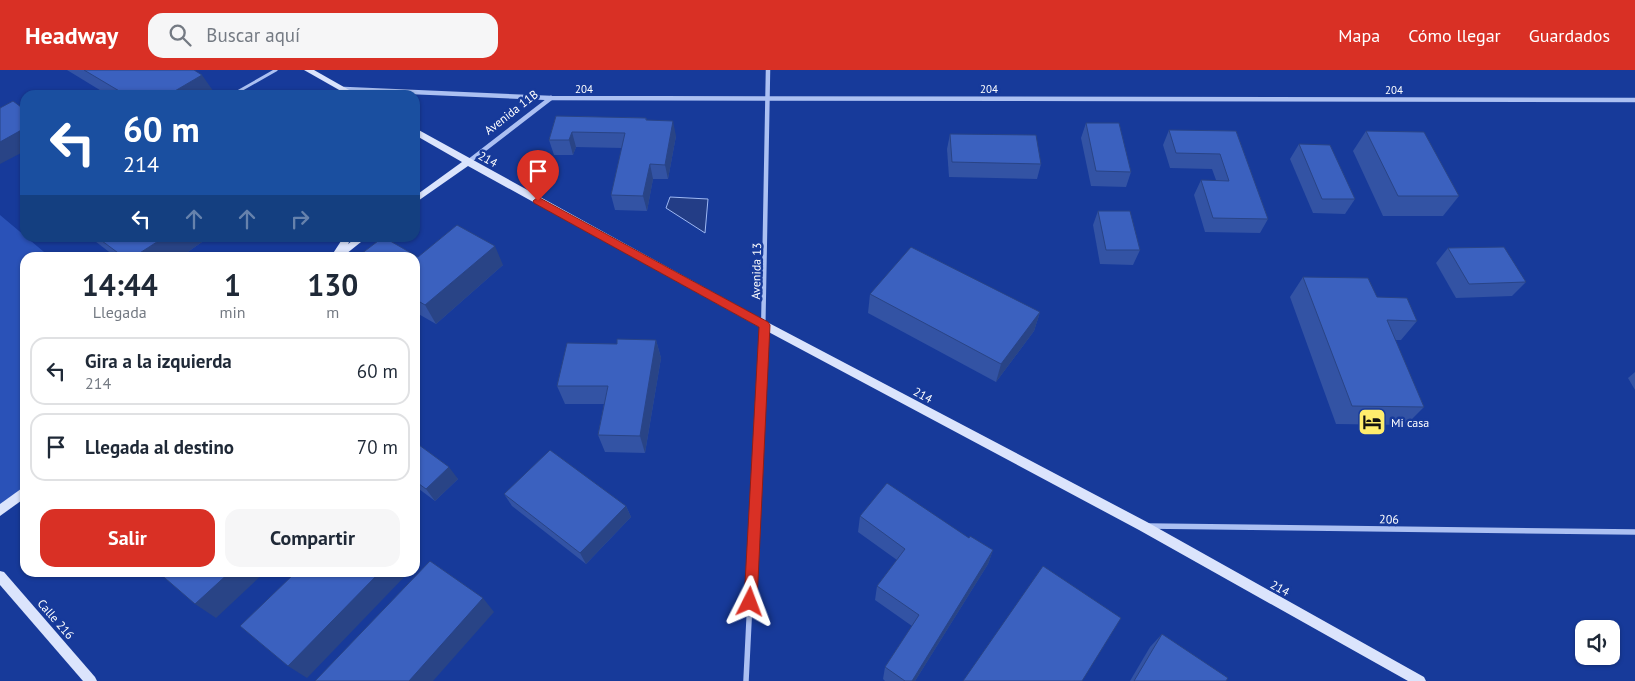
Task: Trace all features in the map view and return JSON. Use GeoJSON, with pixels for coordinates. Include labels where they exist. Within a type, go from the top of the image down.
{"type":"FeatureCollection","features":[{"type":"Feature","properties":{"kind":"street"},"geometry":{"type":"LineString","coordinates":[[308,70],[343,90]]}},
{"type":"Feature","properties":{"kind":"street","name":"Avenida 13"},"geometry":{"type":"LineString","coordinates":[[746,681],[764,325],[768,70]]}},
{"type":"Feature","properties":{"kind":"street","name":"204"},"geometry":{"type":"LineString","coordinates":[[420,94],[551,98],[1635,100]]}},
{"type":"Feature","properties":{"kind":"street","name":"Avenida 11B"},"geometry":{"type":"LineString","coordinates":[[420,196],[551,98]]}},
{"type":"Feature","properties":{"kind":"street","name":"214"},"geometry":{"type":"LineString","coordinates":[[420,134],[764,325],[1143,526],[1420,681]]}},
{"type":"Feature","properties":{"kind":"street"},"geometry":{"type":"LineString","coordinates":[[342,252],[356,242]]}},
{"type":"Feature","properties":{"kind":"street"},"geometry":{"type":"LineString","coordinates":[[0,511],[20,495]]}},
{"type":"Feature","properties":{"kind":"street","name":"206"},"geometry":{"type":"LineString","coordinates":[[1143,526],[1635,532]]}},
{"type":"Feature","properties":{"kind":"street","name":"Calle 216"},"geometry":{"type":"LineString","coordinates":[[0,576],[91,681]]}},
{"type":"Feature","properties":{"kind":"lane"},"geometry":{"type":"LineString","coordinates":[[241,90],[276,70]]}},
{"type":"Feature","properties":{"kind":"shaded area"},"geometry":{"type":"Polygon","coordinates":[[[670,197],[708,199],[705,233],[666,208],[670,197]]]}},
{"type":"Feature","properties":{"kind":"shaded area"},"geometry":{"type":"Polygon","coordinates":[[[0,215],[20,232],[20,242],[32,242],[44,252],[20,252],[20,492],[0,507],[0,215]]]}},
{"type":"Feature","properties":{"kind":"building"},"geometry":{"type":"Polygon","coordinates":[[[84,70],[194,70],[202,75],[176,90],[118,90],[84,70]]]}},
{"type":"Feature","properties":{"kind":"building"},"geometry":{"type":"Polygon","coordinates":[[[13,101],[20,106],[20,131],[0,142],[0,108],[13,101]]]}},
{"type":"Feature","properties":{"kind":"building"},"geometry":{"type":"Polygon","coordinates":[[[556,116],[646,118],[646,120],[673,121],[665,165],[650,164],[643,196],[611,195],[625,133],[572,132],[569,140],[549,140],[556,116]]]}},
{"type":"Feature","properties":{"kind":"building"},"geometry":{"type":"Polygon","coordinates":[[[1086,123],[1119,123],[1131,172],[1096,171],[1086,123]]]}},
{"type":"Feature","properties":{"kind":"building"},"geometry":{"type":"Polygon","coordinates":[[[1169,130],[1236,131],[1268,219],[1213,218],[1201,180],[1229,181],[1220,154],[1176,153],[1169,130]]]}},
{"type":"Feature","properties":{"kind":"building"},"geometry":{"type":"Polygon","coordinates":[[[1366,131],[1424,132],[1459,196],[1398,196],[1366,131]]]}},
{"type":"Feature","properties":{"kind":"building"},"geometry":{"type":"Polygon","coordinates":[[[950,134],[1036,135],[1041,164],[952,162],[950,134]]]}},
{"type":"Feature","properties":{"kind":"building"},"geometry":{"type":"Polygon","coordinates":[[[1299,144],[1330,145],[1355,199],[1322,199],[1299,144]]]}},
{"type":"Feature","properties":{"kind":"building"},"geometry":{"type":"Polygon","coordinates":[[[1098,211],[1130,211],[1140,250],[1106,250],[1098,211]]]}},
{"type":"Feature","properties":{"kind":"building"},"geometry":{"type":"Polygon","coordinates":[[[457,225],[495,246],[425,305],[420,302],[420,255],[457,225]]]}},
{"type":"Feature","properties":{"kind":"building"},"geometry":{"type":"Polygon","coordinates":[[[103,242],[157,242],[141,252],[117,252],[103,242]]]}},
{"type":"Feature","properties":{"kind":"building"},"geometry":{"type":"Polygon","coordinates":[[[377,242],[392,242],[409,252],[364,252],[377,242]]]}},
{"type":"Feature","properties":{"kind":"building"},"geometry":{"type":"Polygon","coordinates":[[[911,247],[1040,312],[1001,364],[870,294],[911,247]]]}},
{"type":"Feature","properties":{"kind":"building"},"geometry":{"type":"Polygon","coordinates":[[[1504,247],[1526,282],[1469,284],[1448,248],[1504,247]]]}},
{"type":"Feature","properties":{"kind":"building"},"geometry":{"type":"Polygon","coordinates":[[[1303,277],[1368,278],[1377,297],[1407,298],[1417,321],[1387,320],[1424,407],[1352,406],[1303,277]]]}},
{"type":"Feature","properties":{"kind":"building"},"geometry":{"type":"Polygon","coordinates":[[[617,339],[656,340],[640,436],[598,435],[608,386],[557,386],[567,343],[617,344],[617,339]]]}},
{"type":"Feature","properties":{"kind":"building"},"geometry":{"type":"Polygon","coordinates":[[[420,446],[449,467],[426,489],[420,485],[420,446]]]}},
{"type":"Feature","properties":{"kind":"building"},"geometry":{"type":"Polygon","coordinates":[[[550,450],[626,506],[580,553],[504,494],[550,450]]]}},
{"type":"Feature","properties":{"kind":"building"},"geometry":{"type":"Polygon","coordinates":[[[887,483],[969,538],[970,536],[993,550],[912,681],[905,681],[885,667],[919,615],[877,586],[905,549],[860,516],[887,483]]]}},
{"type":"Feature","properties":{"kind":"building"},"geometry":{"type":"Polygon","coordinates":[[[430,561],[483,598],[409,681],[315,681],[415,577],[420,577],[420,571],[430,561]]]}},
{"type":"Feature","properties":{"kind":"building"},"geometry":{"type":"Polygon","coordinates":[[[1043,566],[1121,618],[1082,681],[963,681],[1043,566]]]}},
{"type":"Feature","properties":{"kind":"building"},"geometry":{"type":"Polygon","coordinates":[[[164,577],[225,577],[195,604],[164,577]]]}},
{"type":"Feature","properties":{"kind":"building"},"geometry":{"type":"Polygon","coordinates":[[[291,577],[375,577],[288,666],[240,626],[291,577]]]}},
{"type":"Feature","properties":{"kind":"building"},"geometry":{"type":"Polygon","coordinates":[[[1162,634],[1228,678],[1226,681],[1134,681],[1162,634]]]}},
{"type":"Feature","properties":{"kind":"place","name":"Mi casa"},"geometry":{"type":"Point","coordinates":[1372,422]}},
{"type":"Feature","properties":{"kind":"route"},"geometry":{"type":"LineString","coordinates":[[538,201],[764,325],[750,602]]}}]}
